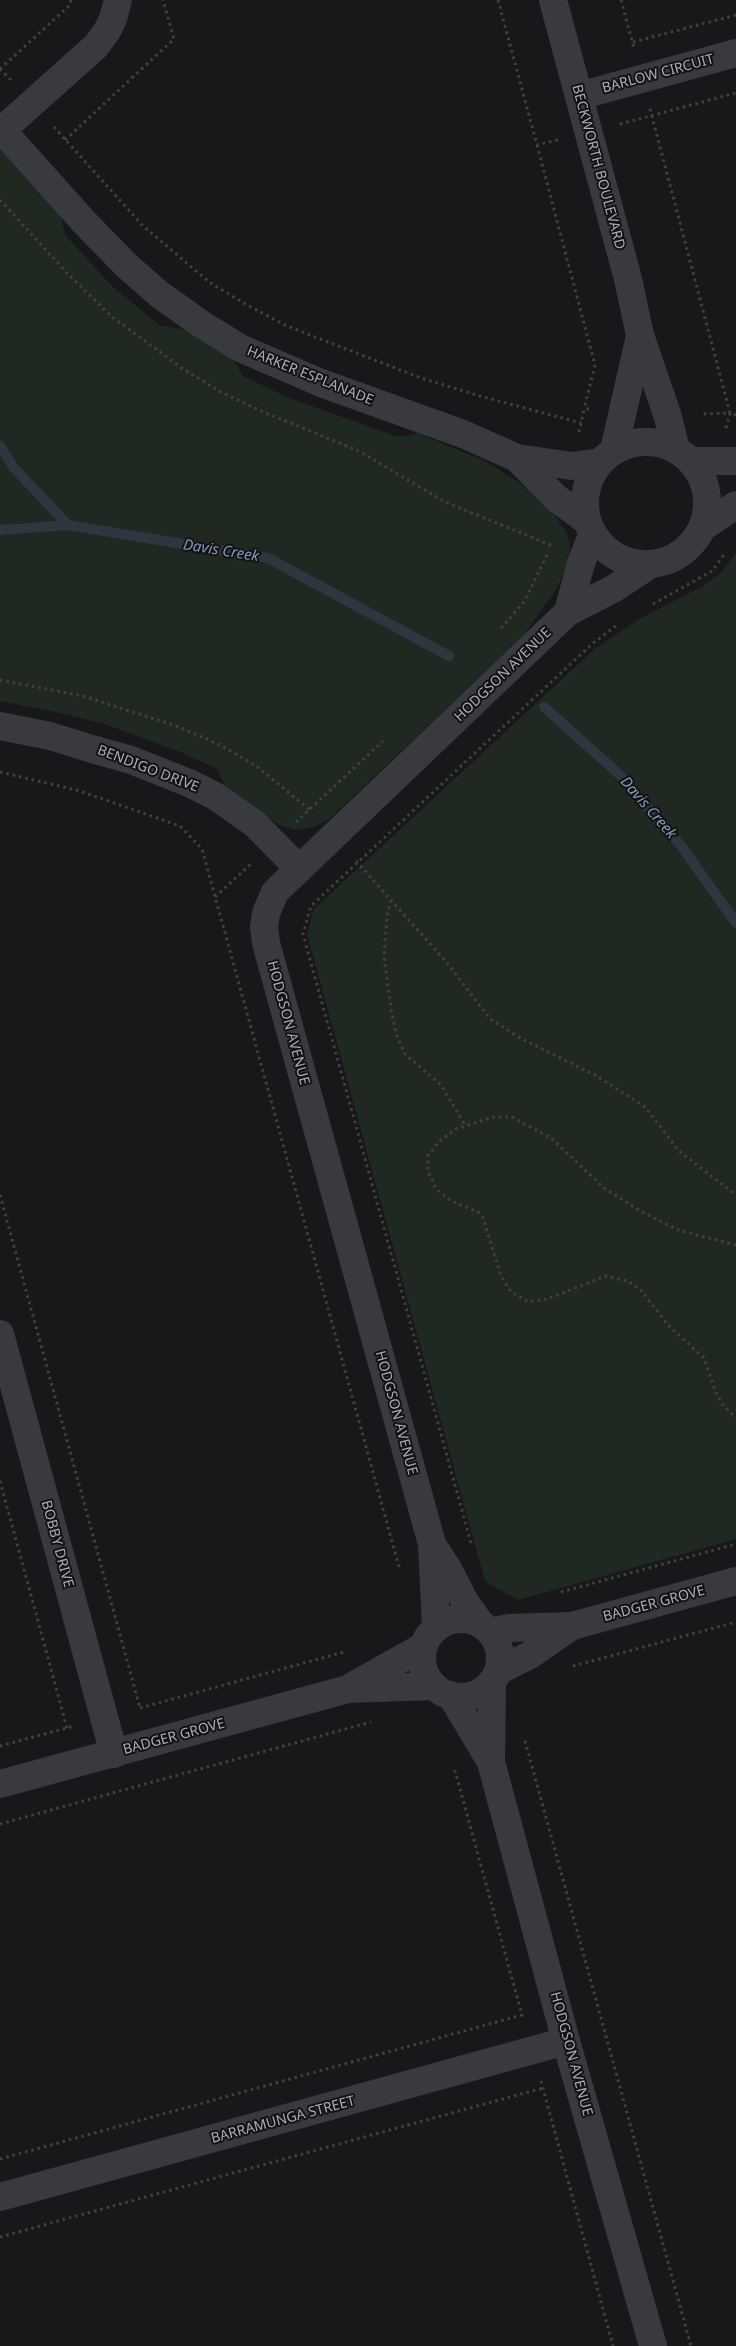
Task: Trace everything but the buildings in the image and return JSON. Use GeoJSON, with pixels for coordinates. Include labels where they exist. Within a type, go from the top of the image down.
{"type":"FeatureCollection","features":[{"type":"Feature","properties":{"kind":"street"},"geometry":{"type":"LineString","coordinates":[[1,129],[96,46],[110,25],[118,0]]}},
{"type":"Feature","properties":{"kind":"street","name":"BECKWORTH BOULEVARD"},"geometry":{"type":"LineString","coordinates":[[553,0],[628,279],[640,335],[667,414],[684,455]]}},
{"type":"Feature","properties":{"kind":"street","name":"BARLOW CIRCUIT"},"geometry":{"type":"LineString","coordinates":[[579,96],[736,53]]}},
{"type":"Feature","properties":{"kind":"street","name":"HARKER ESPLANADE"},"geometry":{"type":"LineString","coordinates":[[1,129],[85,223],[127,266],[159,294],[201,324],[240,348],[276,365],[463,434],[517,458],[572,466],[607,456]]}},
{"type":"Feature","properties":{"kind":"street","name":"BECKWORTH BOULEVARD"},"geometry":{"type":"LineString","coordinates":[[607,456],[640,335]]}},
{"type":"Feature","properties":{"kind":"street"},"geometry":{"type":"LineString","coordinates":[[568,612],[590,527],[586,492],[607,456],[628,444],[642,442],[684,455],[736,461]]}},
{"type":"Feature","properties":{"kind":"street"},"geometry":{"type":"LineString","coordinates":[[590,527],[605,548],[617,557],[632,562],[651,564],[684,551],[696,540],[703,527],[706,489],[701,474],[684,455]]}},
{"type":"Feature","properties":{"kind":"street","name":"HARKER ESPLANADE"},"geometry":{"type":"LineString","coordinates":[[517,458],[555,497],[590,527]]}},
{"type":"Feature","properties":{"kind":"street"},"geometry":{"type":"LineString","coordinates":[[703,527],[736,505]]}},
{"type":"Feature","properties":{"kind":"street","name":"HODGSON AVENUE"},"geometry":{"type":"LineString","coordinates":[[430,1636],[432,1544],[266,943],[264,927],[269,904],[275,892],[568,612],[612,589],[651,564]]}},
{"type":"Feature","properties":{"kind":"street","name":"BENDIGO DRIVE"},"geometry":{"type":"LineString","coordinates":[[0,726],[50,736],[92,748],[131,760],[189,783],[215,796],[256,824],[299,869]]}},
{"type":"Feature","properties":{"kind":"street","name":"BOBBY DRIVE"},"geometry":{"type":"LineString","coordinates":[[0,1334],[114,1754]]}},
{"type":"Feature","properties":{"kind":"street","name":"HODGSON AVENUE"},"geometry":{"type":"LineString","coordinates":[[432,1544],[448,1569],[465,1602],[485,1627]]}},
{"type":"Feature","properties":{"kind":"street","name":"BADGER GROVE"},"geometry":{"type":"LineString","coordinates":[[485,1627],[572,1626],[736,1581]]}},
{"type":"Feature","properties":{"kind":"street"},"geometry":{"type":"LineString","coordinates":[[457,1619],[485,1627],[500,1650],[495,1677],[484,1690],[473,1695],[462,1697],[442,1691],[427,1677],[424,1667],[430,1636],[446,1621],[457,1619]]}},
{"type":"Feature","properties":{"kind":"street","name":"BADGER GROVE"},"geometry":{"type":"LineString","coordinates":[[495,1677],[572,1626]]}},
{"type":"Feature","properties":{"kind":"street","name":"BADGER GROVE"},"geometry":{"type":"LineString","coordinates":[[348,1690],[430,1636]]}},
{"type":"Feature","properties":{"kind":"street","name":"HODGSON AVENUE"},"geometry":{"type":"LineString","coordinates":[[495,1677],[492,1762],[566,2041],[653,2346]]}},
{"type":"Feature","properties":{"kind":"street","name":"BADGER GROVE"},"geometry":{"type":"LineString","coordinates":[[0,1784],[348,1690],[442,1691]]}},
{"type":"Feature","properties":{"kind":"street","name":"HODGSON AVENUE"},"geometry":{"type":"LineString","coordinates":[[442,1691],[492,1762]]}},
{"type":"Feature","properties":{"kind":"street","name":"BARRAMUNGA STREET"},"geometry":{"type":"LineString","coordinates":[[0,2197],[566,2041]]}},
{"type":"Feature","properties":{"kind":"path"},"geometry":{"type":"LineString","coordinates":[[71,0],[70,5],[0,69],[143,226],[175,255],[209,282],[287,326],[421,378],[581,423]]}},
{"type":"Feature","properties":{"kind":"path"},"geometry":{"type":"LineString","coordinates":[[65,140],[174,39],[163,0]]}},
{"type":"Feature","properties":{"kind":"path"},"geometry":{"type":"LineString","coordinates":[[633,42],[736,15]]}},
{"type":"Feature","properties":{"kind":"path"},"geometry":{"type":"LineString","coordinates":[[537,145],[596,365],[584,409]]}},
{"type":"Feature","properties":{"kind":"path"},"geometry":{"type":"LineString","coordinates":[[645,608],[712,571],[729,549]]}},
{"type":"Feature","properties":{"kind":"path"},"geometry":{"type":"LineString","coordinates":[[472,1546],[303,934],[311,906],[592,644],[622,622]]}},
{"type":"Feature","properties":{"kind":"path"},"geometry":{"type":"LineString","coordinates":[[0,680],[91,698],[161,721],[220,745],[255,765],[310,809],[335,836],[449,965],[490,1019],[522,1039],[595,1075],[645,1107],[679,1151],[736,1195]]}},
{"type":"Feature","properties":{"kind":"path"},"geometry":{"type":"LineString","coordinates":[[0,772],[80,791],[180,826],[202,849],[402,1575]]}},
{"type":"Feature","properties":{"kind":"path"},"geometry":{"type":"LineString","coordinates":[[392,900],[387,916],[384,956],[392,1015],[397,1036],[405,1054],[441,1085],[465,1126]]}},
{"type":"Feature","properties":{"kind":"path"},"geometry":{"type":"LineString","coordinates":[[736,1245],[678,1230],[640,1211],[604,1188],[551,1138],[520,1120],[503,1116],[465,1126],[451,1132],[439,1141],[428,1156],[428,1171],[436,1189],[443,1197],[478,1212],[483,1218],[501,1276],[511,1292],[527,1301],[537,1301],[547,1300],[606,1276],[614,1276],[628,1281],[640,1289],[668,1325],[704,1358],[716,1393],[722,1404],[736,1418]]}},
{"type":"Feature","properties":{"kind":"path"},"geometry":{"type":"LineString","coordinates":[[0,1195],[140,1708]]}},
{"type":"Feature","properties":{"kind":"path"},"geometry":{"type":"LineString","coordinates":[[0,1481],[67,1728]]}},
{"type":"Feature","properties":{"kind":"path"},"geometry":{"type":"LineString","coordinates":[[554,1594],[736,1544]]}},
{"type":"Feature","properties":{"kind":"path"},"geometry":{"type":"LineString","coordinates":[[566,1668],[736,1622]]}},
{"type":"Feature","properties":{"kind":"path"},"geometry":{"type":"LineString","coordinates":[[0,1746],[350,1650]]}},
{"type":"Feature","properties":{"kind":"path"},"geometry":{"type":"LineString","coordinates":[[0,1824],[379,1720]]}},
{"type":"Feature","properties":{"kind":"path"},"geometry":{"type":"LineString","coordinates":[[523,1732],[691,2346]]}},
{"type":"Feature","properties":{"kind":"path"},"geometry":{"type":"LineString","coordinates":[[0,2159],[522,2015],[452,1760]]}},
{"type":"Feature","properties":{"kind":"path"},"geometry":{"type":"LineString","coordinates":[[0,2238],[543,2088]]}},
{"type":"Feature","properties":{"kind":"shaded area"},"geometry":{"type":"Polygon","coordinates":[[[0,149],[61,216],[65,235],[113,287],[159,325],[184,330],[233,360],[243,376],[289,398],[393,435],[404,437],[417,433],[487,462],[530,490],[550,509],[567,533],[570,545],[568,562],[557,588],[523,636],[328,820],[311,828],[296,830],[279,825],[226,787],[217,769],[183,753],[105,724],[0,701],[0,149]]]}},
{"type":"Feature","properties":{"kind":"shaded area"},"geometry":{"type":"Polygon","coordinates":[[[736,553],[736,1539],[518,1600],[485,1581],[307,934],[314,909],[596,648],[641,618],[703,586],[722,572],[736,553]]]}},
{"type":"Feature","properties":{"kind":"waterway"},"geometry":{"type":"LineString","coordinates":[[0,446],[14,468],[68,525]]}},
{"type":"Feature","properties":{"kind":"waterway","name":"Davis Creek"},"geometry":{"type":"LineString","coordinates":[[0,530],[68,525],[268,558],[449,656]]}},
{"type":"Feature","properties":{"kind":"waterway","name":"Davis Creek"},"geometry":{"type":"LineString","coordinates":[[544,707],[620,775],[682,847],[736,923]]}}]}
